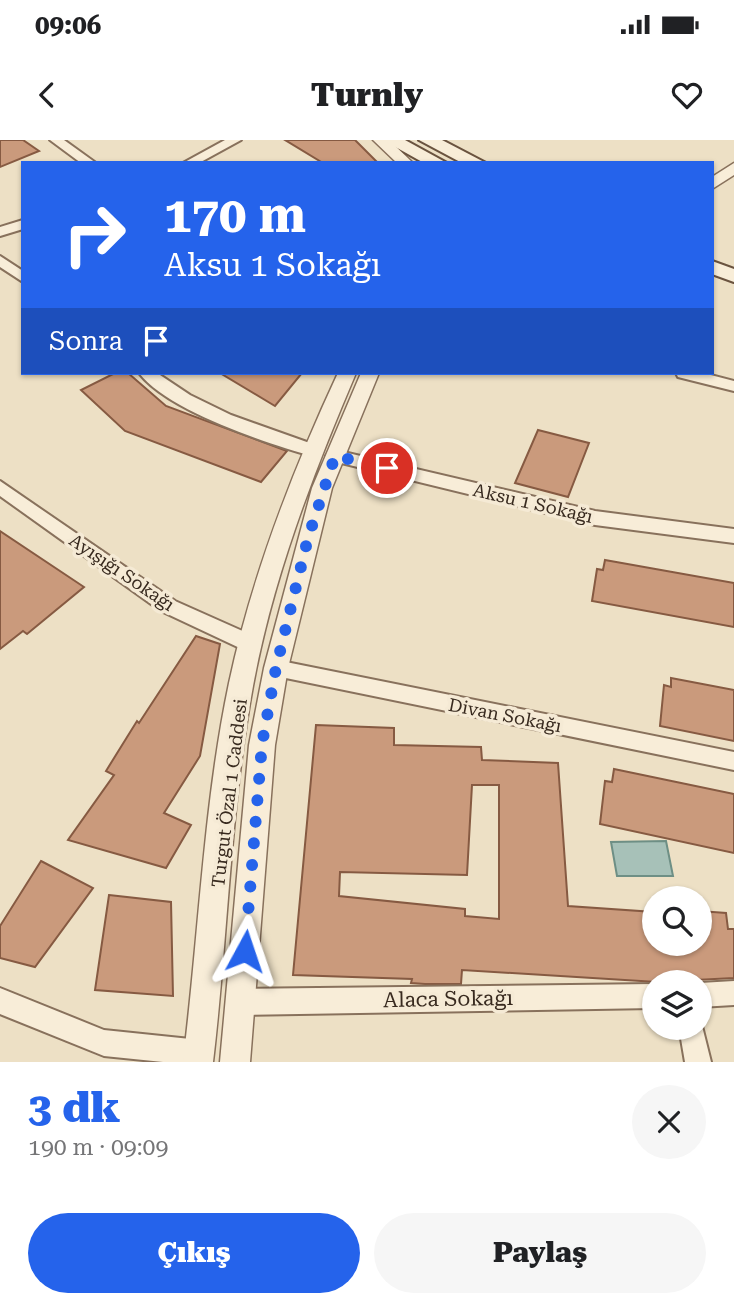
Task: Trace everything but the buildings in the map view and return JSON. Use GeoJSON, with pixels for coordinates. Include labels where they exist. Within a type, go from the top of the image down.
{"type":"FeatureCollection","features":[{"type":"Feature","properties":{"kind":"main road"},"geometry":{"type":"LineString","coordinates":[[392,140],[434,161]]}},
{"type":"Feature","properties":{"kind":"main road"},"geometry":{"type":"LineString","coordinates":[[428,140],[467,161]]}},
{"type":"Feature","properties":{"kind":"main road"},"geometry":{"type":"LineString","coordinates":[[714,268],[734,276]]}},
{"type":"Feature","properties":{"kind":"main road"},"geometry":{"type":"LineString","coordinates":[[714,284],[734,292]]}},
{"type":"Feature","properties":{"kind":"street"},"geometry":{"type":"LineString","coordinates":[[56,140],[87,161]]}},
{"type":"Feature","properties":{"kind":"street"},"geometry":{"type":"LineString","coordinates":[[193,161],[235,140]]}},
{"type":"Feature","properties":{"kind":"street"},"geometry":{"type":"LineString","coordinates":[[380,140],[404,161]]}},
{"type":"Feature","properties":{"kind":"street"},"geometry":{"type":"LineString","coordinates":[[714,183],[734,168]]}},
{"type":"Feature","properties":{"kind":"street"},"geometry":{"type":"LineString","coordinates":[[0,232],[21,226]]}},
{"type":"Feature","properties":{"kind":"street"},"geometry":{"type":"LineString","coordinates":[[0,260],[21,276]]}},
{"type":"Feature","properties":{"kind":"street","name":"Aksu 1 Sokağı"},"geometry":{"type":"LineString","coordinates":[[150,375],[167,389],[274,440],[595,518],[734,536]]}},
{"type":"Feature","properties":{"kind":"street","name":"Turgut Özal 1 Caddesi"},"geometry":{"type":"LineString","coordinates":[[235,1062],[262,744],[276,668],[308,538],[324,453],[346,375]]}},
{"type":"Feature","properties":{"kind":"street","name":"Turgut Özal 1 Caddesi"},"geometry":{"type":"LineString","coordinates":[[199,1058],[233,729],[251,644],[292,500],[324,453],[369,375]]}},
{"type":"Feature","properties":{"kind":"street"},"geometry":{"type":"LineString","coordinates":[[692,375],[734,386]]}},
{"type":"Feature","properties":{"kind":"street","name":"Ayışığı Sokağı"},"geometry":{"type":"LineString","coordinates":[[0,487],[168,606],[251,644]]}},
{"type":"Feature","properties":{"kind":"street","name":"Divan Sokağı"},"geometry":{"type":"LineString","coordinates":[[276,668],[734,761]]}},
{"type":"Feature","properties":{"kind":"street"},"geometry":{"type":"LineString","coordinates":[[712,994],[734,993]]}},
{"type":"Feature","properties":{"kind":"street","name":"Alaca Sokağı"},"geometry":{"type":"LineString","coordinates":[[241,1002],[642,996]]}},
{"type":"Feature","properties":{"kind":"street"},"geometry":{"type":"LineString","coordinates":[[0,1001],[104,1043],[199,1058]]}},
{"type":"Feature","properties":{"kind":"street"},"geometry":{"type":"LineString","coordinates":[[694,1040],[698,1062]]}},
{"type":"Feature","properties":{"kind":"water"},"geometry":{"type":"Polygon","coordinates":[[[666,841],[673,876],[617,876],[611,842],[666,841]]]}},
{"type":"Feature","properties":{"kind":"route"},"geometry":{"type":"LineString","coordinates":[[245,951],[262,744],[276,668],[322,488],[335,456],[387,468]]}}]}
